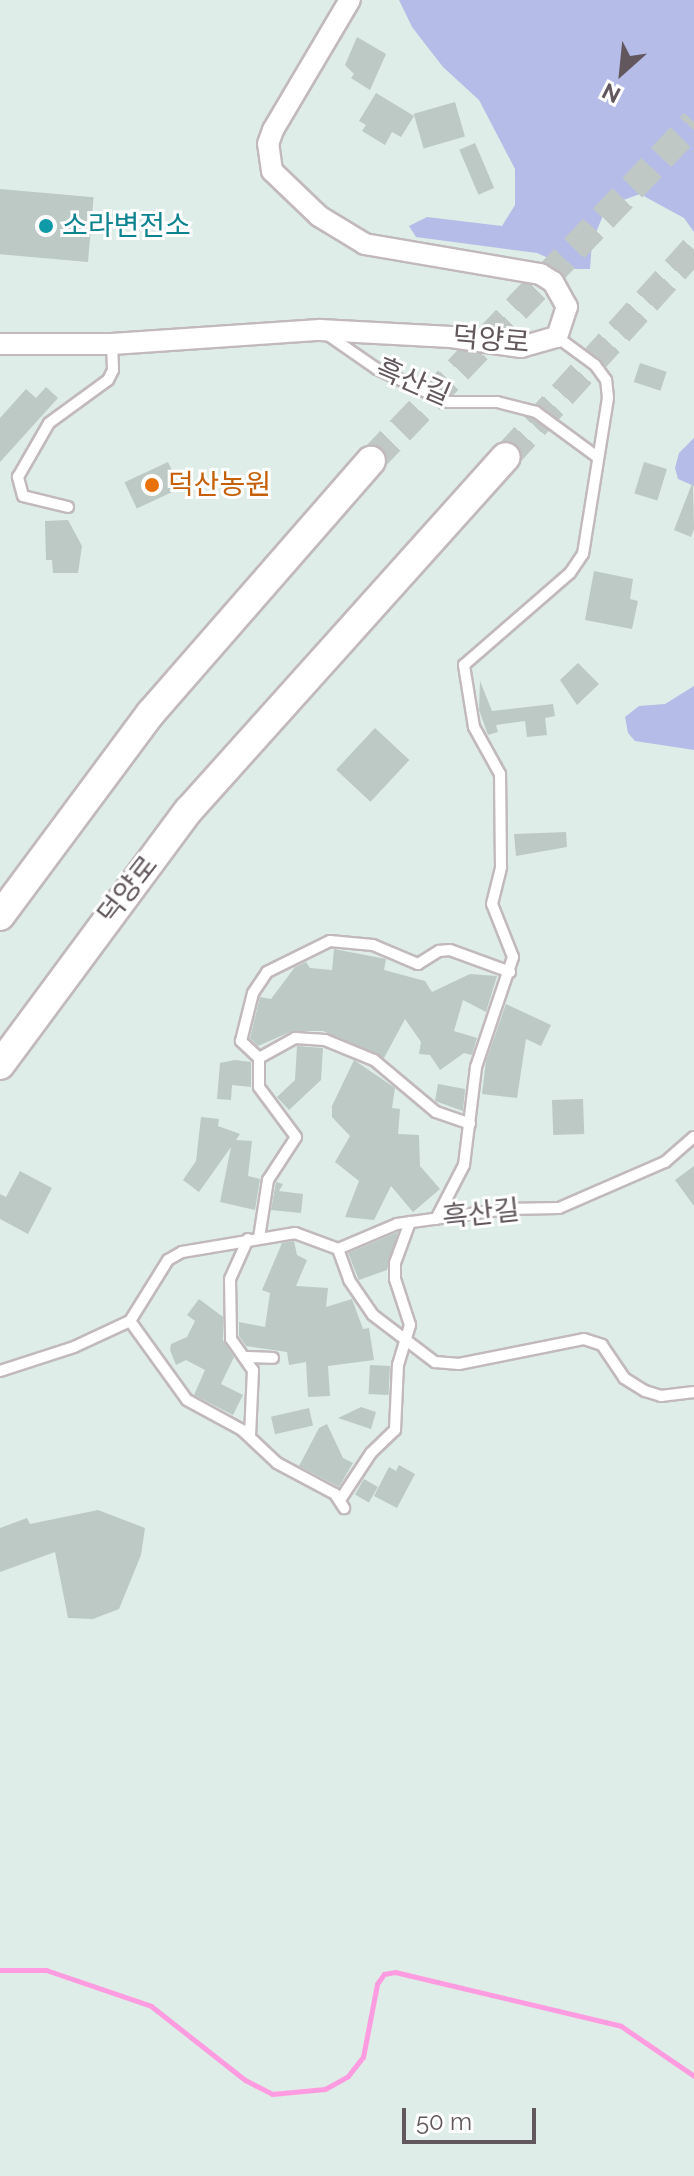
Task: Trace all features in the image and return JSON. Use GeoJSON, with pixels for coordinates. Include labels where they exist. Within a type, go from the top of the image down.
{"type":"FeatureCollection","features":[{"type":"Feature","properties":{"kind":"main road","name":"덕양로"},"geometry":{"type":"LineString","coordinates":[[7,1054],[189,810],[506,457]]}},
{"type":"Feature","properties":{"kind":"main road"},"geometry":{"type":"LineString","coordinates":[[0,916],[142,725],[371,461]]}},
{"type":"Feature","properties":{"kind":"street","name":"덕양로"},"geometry":{"type":"LineString","coordinates":[[0,344],[112,344],[320,330],[451,337],[521,347],[557,337],[567,307],[553,282],[540,274],[365,244],[308,208],[272,171],[268,144],[273,130],[350,0]]}},
{"type":"Feature","properties":{"kind":"lane","name":"흑산길"},"geometry":{"type":"LineString","coordinates":[[320,330],[377,369],[448,402],[497,402],[536,412],[596,456]]}},
{"type":"Feature","properties":{"kind":"lane"},"geometry":{"type":"LineString","coordinates":[[436,1219],[464,1165],[476,1067],[510,972],[513,948],[492,897],[501,867],[502,788],[496,759],[474,727],[464,665],[577,564],[589,531],[596,456],[609,388],[595,365],[557,337]]}},
{"type":"Feature","properties":{"kind":"lane"},"geometry":{"type":"LineString","coordinates":[[68,507],[23,496],[18,477],[49,423],[108,380],[112,344]]}},
{"type":"Feature","properties":{"kind":"lane"},"geometry":{"type":"LineString","coordinates":[[259,1058],[244,1046],[240,1036],[257,985],[267,972],[324,942],[366,943],[418,964],[439,951],[450,950],[510,972]]}},
{"type":"Feature","properties":{"kind":"lane"},"geometry":{"type":"LineString","coordinates":[[259,1058],[295,1038],[325,1040],[374,1060],[436,1112],[470,1124]]}},
{"type":"Feature","properties":{"kind":"lane"},"geometry":{"type":"LineString","coordinates":[[250,1436],[255,1410],[248,1357],[231,1339],[230,1279],[254,1238],[270,1173],[296,1137],[259,1087],[259,1058]]}},
{"type":"Feature","properties":{"kind":"lane","name":"흑산길"},"geometry":{"type":"LineString","coordinates":[[338,1249],[410,1222],[570,1205],[665,1162],[694,1137]]}},
{"type":"Feature","properties":{"kind":"lane"},"geometry":{"type":"LineString","coordinates":[[130,1321],[187,1400],[250,1436],[270,1458],[342,1504],[363,1463],[395,1430],[398,1365],[410,1325],[395,1273],[410,1222]]}},
{"type":"Feature","properties":{"kind":"lane"},"geometry":{"type":"LineString","coordinates":[[0,1371],[74,1347],[130,1321],[175,1254],[254,1238],[301,1234],[325,1248],[338,1249],[345,1273],[373,1315],[407,1342],[449,1365],[570,1339],[594,1340],[634,1386],[661,1396],[694,1392]]}},
{"type":"Feature","properties":{"kind":"lane"},"geometry":{"type":"LineString","coordinates":[[248,1357],[273,1358]]}},
{"type":"Feature","properties":{"kind":"shaded area"},"geometry":{"type":"Polygon","coordinates":[[[399,0],[694,0],[694,232],[684,218],[640,194],[607,206],[592,242],[590,269],[573,269],[537,253],[416,237],[409,226],[427,217],[502,226],[515,205],[515,169],[479,100],[443,67],[412,27],[399,0]]]}},
{"type":"Feature","properties":{"kind":"shaded area"},"geometry":{"type":"Polygon","coordinates":[[[694,438],[694,486],[678,479],[675,468],[679,453],[694,438]]]}},
{"type":"Feature","properties":{"kind":"shaded area"},"geometry":{"type":"Polygon","coordinates":[[[694,686],[694,750],[635,741],[628,733],[625,717],[639,706],[665,704],[694,686]]]}},
{"type":"Feature","properties":{"kind":"building"},"geometry":{"type":"Polygon","coordinates":[[[357,37],[386,54],[370,90],[351,78],[354,74],[345,65],[357,37]]]}},
{"type":"Feature","properties":{"kind":"building"},"geometry":{"type":"Polygon","coordinates":[[[376,93],[414,116],[401,137],[392,132],[385,145],[362,131],[366,125],[359,121],[376,93]]]}},
{"type":"Feature","properties":{"kind":"building"},"geometry":{"type":"Polygon","coordinates":[[[455,102],[465,137],[424,148],[414,114],[455,102]]]}},
{"type":"Feature","properties":{"kind":"building"},"geometry":{"type":"Polygon","coordinates":[[[475,143],[494,188],[478,195],[459,150],[475,143]]]}},
{"type":"Feature","properties":{"kind":"building","name":"소라변전소"},"geometry":{"type":"Polygon","coordinates":[[[0,189],[94,197],[88,262],[0,254],[0,189]]]}},
{"type":"Feature","properties":{"kind":"building"},"geometry":{"type":"Polygon","coordinates":[[[640,363],[667,372],[660,391],[634,382],[640,363]]]}},
{"type":"Feature","properties":{"kind":"building"},"geometry":{"type":"Polygon","coordinates":[[[46,387],[58,398],[0,462],[0,418],[26,389],[36,398],[46,387]]]}},
{"type":"Feature","properties":{"kind":"building"},"geometry":{"type":"Polygon","coordinates":[[[168,462],[180,488],[137,509],[124,482],[168,462]]]}},
{"type":"Feature","properties":{"kind":"building"},"geometry":{"type":"Polygon","coordinates":[[[644,462],[667,469],[657,501],[634,494],[644,462]]]}},
{"type":"Feature","properties":{"kind":"building"},"geometry":{"type":"Polygon","coordinates":[[[693,481],[694,529],[691,537],[674,530],[693,481]]]}},
{"type":"Feature","properties":{"kind":"building"},"geometry":{"type":"Polygon","coordinates":[[[68,520],[82,546],[78,573],[53,573],[52,560],[46,560],[45,521],[68,520]]]}},
{"type":"Feature","properties":{"kind":"building"},"geometry":{"type":"Polygon","coordinates":[[[594,571],[633,579],[630,599],[638,601],[632,629],[585,620],[594,571]]]}},
{"type":"Feature","properties":{"kind":"building"},"geometry":{"type":"Polygon","coordinates":[[[578,663],[599,684],[577,705],[560,680],[578,663]]]}},
{"type":"Feature","properties":{"kind":"building"},"geometry":{"type":"Polygon","coordinates":[[[480,681],[492,711],[553,704],[555,716],[545,718],[547,735],[527,737],[525,721],[496,725],[498,732],[488,735],[479,710],[480,681]]]}},
{"type":"Feature","properties":{"kind":"building"},"geometry":{"type":"Polygon","coordinates":[[[375,728],[409,760],[370,802],[336,770],[375,728]]]}},
{"type":"Feature","properties":{"kind":"building"},"geometry":{"type":"Polygon","coordinates":[[[566,832],[567,847],[516,856],[514,834],[566,832]]]}},
{"type":"Feature","properties":{"kind":"building"},"geometry":{"type":"Polygon","coordinates":[[[334,949],[386,959],[384,970],[425,981],[432,992],[470,974],[497,976],[486,1012],[463,1000],[454,1031],[477,1038],[472,1055],[464,1053],[440,1070],[430,1055],[419,1054],[421,1042],[405,1019],[384,1058],[323,1031],[292,1031],[258,1046],[250,1038],[260,997],[271,999],[295,967],[306,962],[310,968],[332,970],[334,949]]]}},
{"type":"Feature","properties":{"kind":"building"},"geometry":{"type":"Polygon","coordinates":[[[506,1004],[551,1025],[541,1046],[526,1039],[517,1098],[482,1094],[486,1061],[506,1004]]]}},
{"type":"Feature","properties":{"kind":"building"},"geometry":{"type":"Polygon","coordinates":[[[297,1046],[323,1048],[321,1080],[289,1110],[277,1097],[295,1080],[297,1046]]]}},
{"type":"Feature","properties":{"kind":"building"},"geometry":{"type":"Polygon","coordinates":[[[235,1060],[251,1062],[251,1087],[232,1085],[231,1100],[217,1099],[220,1063],[235,1060]]]}},
{"type":"Feature","properties":{"kind":"building"},"geometry":{"type":"Polygon","coordinates":[[[354,1060],[395,1088],[392,1108],[400,1109],[398,1134],[419,1135],[420,1166],[440,1189],[413,1212],[391,1186],[374,1220],[345,1217],[359,1181],[335,1162],[350,1136],[332,1117],[332,1106],[354,1060]]]}},
{"type":"Feature","properties":{"kind":"building"},"geometry":{"type":"Polygon","coordinates":[[[438,1084],[465,1089],[463,1111],[435,1101],[438,1084]]]}},
{"type":"Feature","properties":{"kind":"building"},"geometry":{"type":"Polygon","coordinates":[[[583,1099],[584,1134],[553,1135],[552,1100],[583,1099]]]}},
{"type":"Feature","properties":{"kind":"building"},"geometry":{"type":"Polygon","coordinates":[[[201,1117],[219,1119],[218,1126],[240,1134],[236,1140],[252,1141],[248,1176],[260,1179],[255,1210],[220,1202],[231,1147],[199,1192],[183,1180],[196,1161],[201,1117]]]}},
{"type":"Feature","properties":{"kind":"building"},"geometry":{"type":"Polygon","coordinates":[[[694,1166],[694,1206],[675,1180],[694,1166]]]}},
{"type":"Feature","properties":{"kind":"building"},"geometry":{"type":"Polygon","coordinates":[[[20,1171],[52,1188],[28,1234],[0,1219],[0,1194],[6,1197],[20,1171]]]}},
{"type":"Feature","properties":{"kind":"building"},"geometry":{"type":"Polygon","coordinates":[[[276,1182],[283,1184],[279,1191],[303,1194],[301,1213],[271,1210],[276,1182]]]}},
{"type":"Feature","properties":{"kind":"building"},"geometry":{"type":"Polygon","coordinates":[[[398,1232],[387,1270],[359,1280],[348,1253],[398,1232]]]}},
{"type":"Feature","properties":{"kind":"building"},"geometry":{"type":"Polygon","coordinates":[[[294,1241],[297,1255],[307,1260],[296,1286],[328,1288],[326,1307],[352,1299],[363,1329],[369,1328],[374,1360],[328,1366],[330,1396],[308,1397],[306,1362],[289,1365],[287,1352],[246,1346],[239,1336],[239,1322],[265,1327],[270,1293],[262,1290],[282,1243],[294,1241]]]}},
{"type":"Feature","properties":{"kind":"building"},"geometry":{"type":"Polygon","coordinates":[[[199,1299],[223,1317],[223,1340],[234,1357],[221,1384],[243,1395],[233,1415],[194,1395],[205,1370],[186,1360],[176,1365],[170,1350],[171,1344],[187,1337],[195,1321],[187,1315],[199,1299]]]}},
{"type":"Feature","properties":{"kind":"building"},"geometry":{"type":"Polygon","coordinates":[[[370,1365],[390,1366],[388,1395],[368,1394],[370,1365]]]}},
{"type":"Feature","properties":{"kind":"building"},"geometry":{"type":"Polygon","coordinates":[[[361,1407],[376,1412],[371,1429],[338,1418],[361,1407]]]}},
{"type":"Feature","properties":{"kind":"building"},"geometry":{"type":"Polygon","coordinates":[[[309,1408],[313,1426],[275,1434],[271,1417],[309,1408]]]}},
{"type":"Feature","properties":{"kind":"building"},"geometry":{"type":"Polygon","coordinates":[[[327,1424],[343,1458],[353,1463],[339,1487],[299,1466],[319,1428],[327,1424]]]}},
{"type":"Feature","properties":{"kind":"building"},"geometry":{"type":"Polygon","coordinates":[[[399,1465],[415,1474],[397,1508],[374,1496],[389,1467],[396,1471],[399,1465]]]}},
{"type":"Feature","properties":{"kind":"building"},"geometry":{"type":"Polygon","coordinates":[[[364,1479],[378,1487],[369,1503],[355,1495],[364,1479]]]}},
{"type":"Feature","properties":{"kind":"building"},"geometry":{"type":"Polygon","coordinates":[[[98,1510],[145,1528],[141,1555],[119,1609],[93,1619],[68,1618],[55,1552],[0,1572],[0,1528],[27,1518],[30,1524],[98,1510]]]}},
{"type":"Feature","properties":{"kind":"waterway"},"geometry":{"type":"LineString","coordinates":[[0,1970],[46,1970],[151,2006],[245,2080],[272,2094],[325,2089],[348,2076],[363,2057],[377,1984],[384,1974],[395,1972],[621,2026],[694,2076]]}},
{"type":"Feature","properties":{"kind":"tunnel"},"geometry":{"type":"LineString","coordinates":[[371,461],[694,123]]}},
{"type":"Feature","properties":{"kind":"tunnel"},"geometry":{"type":"LineString","coordinates":[[506,457],[694,249]]}},
{"type":"Feature","properties":{"kind":"place","name":"소라변전소"},"geometry":{"type":"Point","coordinates":[46,226]}},
{"type":"Feature","properties":{"kind":"place","name":"덕산농원"},"geometry":{"type":"Point","coordinates":[152,485]}}]}
